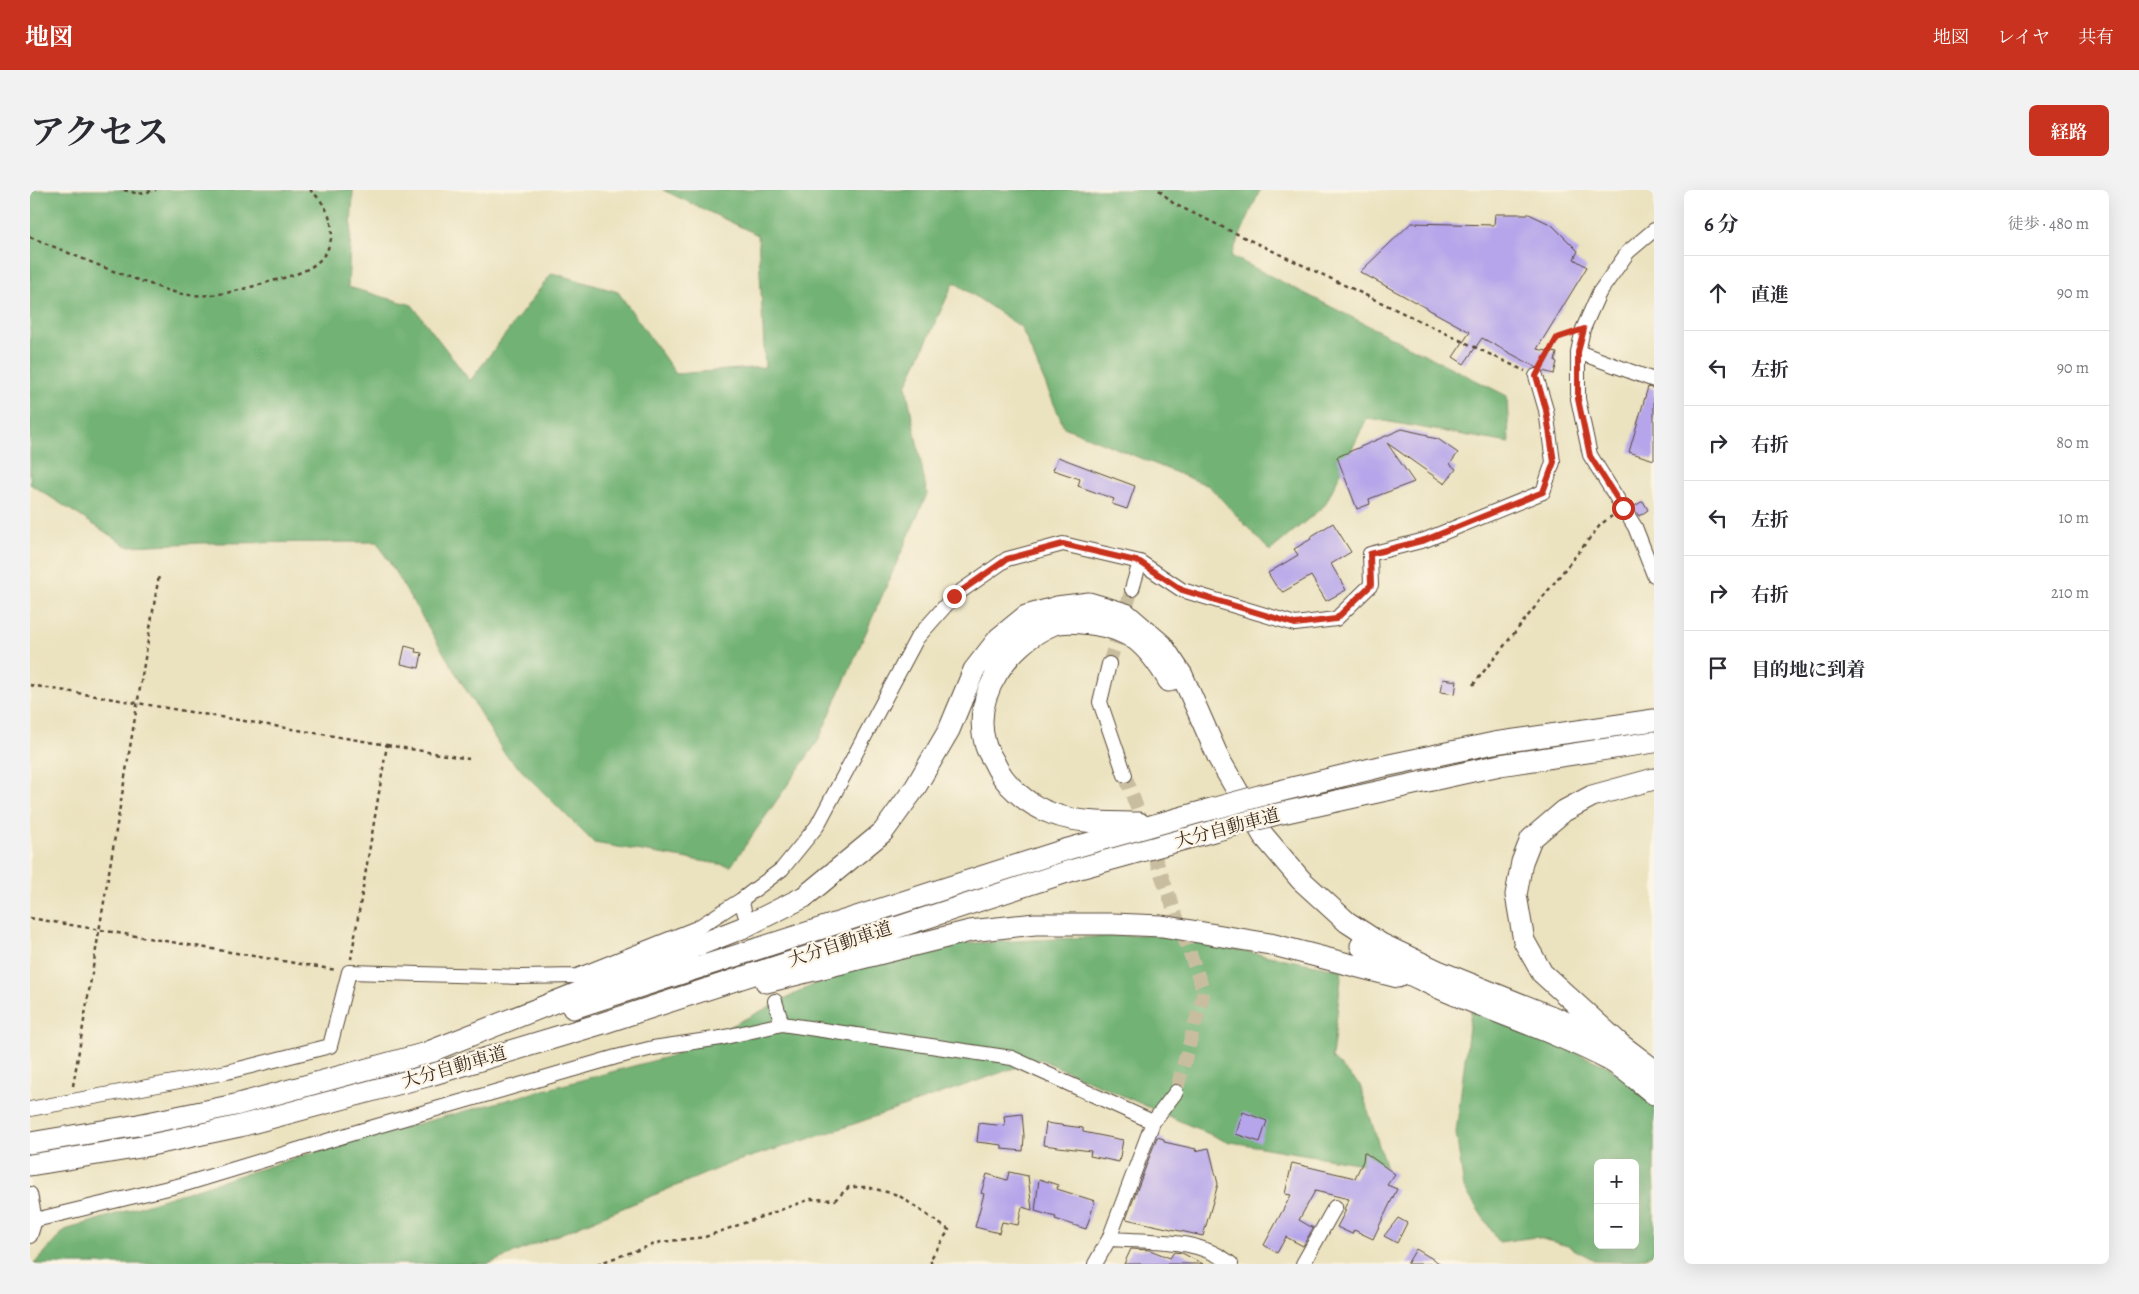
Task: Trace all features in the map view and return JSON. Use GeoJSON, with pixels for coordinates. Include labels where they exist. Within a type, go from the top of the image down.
{"type":"FeatureCollection","features":[{"type":"Feature","properties":{"kind":"highway"},"geometry":{"type":"LineString","coordinates":[[421,1055],[742,928],[804,897],[883,832],[915,788],[949,730],[974,670],[998,638],[1026,616],[1057,607],[1089,603],[1126,614],[1162,645],[1182,676],[1219,759],[1263,835],[1301,880],[1348,922],[1381,944],[1438,971],[1620,1044]]}},
{"type":"Feature","properties":{"kind":"highway"},"geometry":{"type":"LineString","coordinates":[[1165,824],[1084,822],[1053,814],[1029,803],[1012,789],[998,772],[984,742],[982,714],[991,686],[1005,660],[1019,645],[1054,624],[1084,623],[1112,628],[1136,640],[1155,660],[1180,697],[1199,739],[1252,840],[1266,860],[1291,888],[1348,938],[1384,962],[1427,984],[1582,1047],[1614,1062],[1654,1094]]}},
{"type":"Feature","properties":{"kind":"highway","name":"大分自動車道"},"geometry":{"type":"LineString","coordinates":[[30,1143],[138,1125],[235,1105],[421,1055],[592,1003],[1041,857],[1165,824],[1263,795],[1375,768],[1494,743],[1654,720]]}},
{"type":"Feature","properties":{"kind":"highway","name":"大分自動車道"},"geometry":{"type":"LineString","coordinates":[[30,1165],[141,1147],[240,1126],[427,1076],[600,1024],[957,906],[1074,870],[1273,815],[1500,765],[1654,742]]}},
{"type":"Feature","properties":{"kind":"highway"},"geometry":{"type":"LineString","coordinates":[[1654,779],[1592,796],[1564,811],[1531,839],[1522,862],[1516,896],[1524,941],[1542,973],[1620,1044],[1654,1070]]}},
{"type":"Feature","properties":{"kind":"highway"},"geometry":{"type":"LineString","coordinates":[[600,1024],[970,931],[1035,924],[1162,926],[1270,944],[1427,984]]}},
{"type":"Feature","properties":{"kind":"street"},"geometry":{"type":"LineString","coordinates":[[1654,230],[1628,252],[1598,293],[1584,329],[1578,352],[1578,399],[1590,456],[1635,527],[1654,575]]}},
{"type":"Feature","properties":{"kind":"street"},"geometry":{"type":"LineString","coordinates":[[1578,352],[1654,380]]}},
{"type":"Feature","properties":{"kind":"street"},"geometry":{"type":"LineString","coordinates":[[30,1110],[227,1072],[330,1046],[348,972],[521,977],[577,976],[697,928],[743,907],[782,869],[817,826],[918,638],[954,596],[1007,559],[1063,544],[1140,562],[1182,590],[1295,624],[1336,619],[1371,585],[1370,554],[1425,540],[1543,492],[1554,462],[1546,410],[1536,376]]}},
{"type":"Feature","properties":{"kind":"street"},"geometry":{"type":"LineString","coordinates":[[1132,589],[1140,562]]}},
{"type":"Feature","properties":{"kind":"street"},"geometry":{"type":"LineString","coordinates":[[1109,664],[1100,702],[1125,774]]}},
{"type":"Feature","properties":{"kind":"street"},"geometry":{"type":"LineString","coordinates":[[775,1001],[782,1024]]}},
{"type":"Feature","properties":{"kind":"street"},"geometry":{"type":"LineString","coordinates":[[35,1220],[185,1184],[360,1130],[616,1057],[653,1048],[721,1038],[782,1024],[1012,1058],[1153,1122]]}},
{"type":"Feature","properties":{"kind":"street"},"geometry":{"type":"LineString","coordinates":[[1095,1264],[1109,1239],[1153,1122],[1176,1092]]}},
{"type":"Feature","properties":{"kind":"street"},"geometry":{"type":"LineString","coordinates":[[30,1194],[35,1220],[30,1236]]}},
{"type":"Feature","properties":{"kind":"street"},"geometry":{"type":"LineString","coordinates":[[1303,1264],[1335,1207]]}},
{"type":"Feature","properties":{"kind":"street"},"geometry":{"type":"LineString","coordinates":[[1109,1239],[1184,1244],[1219,1255],[1231,1264]]}},
{"type":"Feature","properties":{"kind":"path"},"geometry":{"type":"LineString","coordinates":[[124,190],[139,194],[156,190]]}},
{"type":"Feature","properties":{"kind":"path"},"geometry":{"type":"LineString","coordinates":[[30,237],[135,280],[163,288],[190,295],[224,292],[300,274],[315,266],[329,246],[332,226],[324,204],[310,190]]}},
{"type":"Feature","properties":{"kind":"path"},"geometry":{"type":"LineString","coordinates":[[1159,190],[1174,204],[1536,376],[1557,338],[1584,329]]}},
{"type":"Feature","properties":{"kind":"path"},"geometry":{"type":"LineString","coordinates":[[1473,686],[1601,524],[1623,508]]}},
{"type":"Feature","properties":{"kind":"path"},"geometry":{"type":"LineString","coordinates":[[70,1102],[159,575]]}},
{"type":"Feature","properties":{"kind":"path"},"geometry":{"type":"LineString","coordinates":[[30,685],[470,759]]}},
{"type":"Feature","properties":{"kind":"path"},"geometry":{"type":"LineString","coordinates":[[30,918],[348,972],[387,745]]}},
{"type":"Feature","properties":{"kind":"path"},"geometry":{"type":"LineString","coordinates":[[597,1264],[661,1242],[706,1237],[810,1199],[835,1200],[849,1187],[867,1188],[898,1195],[948,1230],[930,1260],[932,1264]]}},
{"type":"Feature","properties":{"kind":"green space"},"geometry":{"type":"Polygon","coordinates":[[[30,190],[353,190],[348,287],[412,305],[470,381],[552,273],[618,292],[676,374],[765,367],[758,235],[663,190],[1260,190],[1231,256],[1507,396],[1509,443],[1367,418],[1325,505],[1270,551],[1209,486],[1064,427],[1021,327],[954,282],[906,386],[927,494],[818,741],[731,866],[594,843],[504,753],[377,542],[200,543],[127,546],[30,484],[30,190]]]}},
{"type":"Feature","properties":{"kind":"green space"},"geometry":{"type":"Polygon","coordinates":[[[1154,934],[1342,970],[1332,1058],[1360,1085],[1386,1168],[1225,1141],[1040,1059],[828,1133],[731,1163],[488,1264],[34,1264],[65,1230],[324,1149],[671,1056],[843,970],[957,944],[1154,934]]]}},
{"type":"Feature","properties":{"kind":"green space"},"geometry":{"type":"Polygon","coordinates":[[[1471,1010],[1610,1067],[1654,1101],[1654,1254],[1628,1262],[1596,1261],[1568,1246],[1535,1237],[1499,1242],[1464,1188],[1456,1133],[1471,1010]]]}},
{"type":"Feature","properties":{"kind":"building"},"geometry":{"type":"Polygon","coordinates":[[[1495,214],[1529,214],[1552,225],[1578,251],[1574,259],[1587,267],[1537,349],[1557,353],[1554,374],[1543,371],[1482,338],[1464,364],[1453,357],[1470,332],[1360,272],[1411,223],[1494,225],[1495,214]]]}},
{"type":"Feature","properties":{"kind":"building"},"geometry":{"type":"Polygon","coordinates":[[[1648,387],[1654,389],[1654,460],[1629,452],[1648,387]]]}},
{"type":"Feature","properties":{"kind":"building"},"geometry":{"type":"Polygon","coordinates":[[[1402,429],[1438,439],[1458,453],[1450,464],[1456,469],[1445,484],[1387,443],[1414,482],[1369,499],[1370,504],[1357,509],[1337,457],[1402,429]]]}},
{"type":"Feature","properties":{"kind":"building"},"geometry":{"type":"Polygon","coordinates":[[[1058,457],[1135,486],[1127,509],[1112,504],[1114,499],[1078,486],[1080,479],[1053,470],[1058,457]]]}},
{"type":"Feature","properties":{"kind":"building"},"geometry":{"type":"Polygon","coordinates":[[[1643,501],[1648,510],[1639,516],[1633,507],[1643,501]]]}},
{"type":"Feature","properties":{"kind":"building"},"geometry":{"type":"Polygon","coordinates":[[[1333,523],[1351,552],[1331,564],[1346,590],[1326,601],[1311,576],[1283,592],[1276,586],[1268,573],[1298,555],[1294,549],[1333,523]]]}},
{"type":"Feature","properties":{"kind":"building"},"geometry":{"type":"Polygon","coordinates":[[[405,646],[416,649],[415,652],[422,653],[419,668],[401,664],[405,646]]]}},
{"type":"Feature","properties":{"kind":"building"},"geometry":{"type":"Polygon","coordinates":[[[1443,679],[1457,681],[1455,694],[1441,692],[1443,679]]]}},
{"type":"Feature","properties":{"kind":"building"},"geometry":{"type":"Polygon","coordinates":[[[1243,1112],[1267,1121],[1260,1142],[1236,1134],[1243,1112]]]}},
{"type":"Feature","properties":{"kind":"building"},"geometry":{"type":"Polygon","coordinates":[[[1022,1114],[1023,1151],[1002,1149],[1002,1145],[977,1142],[979,1123],[1005,1126],[1004,1116],[1022,1114]]]}},
{"type":"Feature","properties":{"kind":"building"},"geometry":{"type":"Polygon","coordinates":[[[1046,1123],[1083,1128],[1083,1132],[1123,1140],[1119,1162],[1090,1156],[1091,1151],[1043,1145],[1046,1123]]]}},
{"type":"Feature","properties":{"kind":"building"},"geometry":{"type":"Polygon","coordinates":[[[1157,1137],[1164,1139],[1164,1142],[1196,1149],[1195,1151],[1209,1148],[1218,1184],[1203,1236],[1126,1219],[1157,1137]]]}},
{"type":"Feature","properties":{"kind":"building"},"geometry":{"type":"Polygon","coordinates":[[[1364,1152],[1395,1174],[1387,1185],[1397,1189],[1373,1239],[1354,1230],[1352,1234],[1337,1227],[1346,1210],[1344,1209],[1349,1199],[1315,1191],[1299,1220],[1313,1228],[1303,1246],[1286,1237],[1277,1253],[1264,1245],[1291,1195],[1285,1194],[1292,1163],[1355,1178],[1363,1161],[1364,1152]]]}},
{"type":"Feature","properties":{"kind":"building"},"geometry":{"type":"Polygon","coordinates":[[[1009,1172],[1028,1176],[1032,1210],[1022,1207],[1018,1225],[1002,1222],[999,1233],[975,1227],[984,1194],[981,1193],[987,1174],[1007,1180],[1009,1172]]]}},
{"type":"Feature","properties":{"kind":"building"},"geometry":{"type":"Polygon","coordinates":[[[1039,1179],[1058,1185],[1057,1189],[1095,1201],[1086,1229],[1035,1211],[1039,1179]]]}},
{"type":"Feature","properties":{"kind":"building"},"geometry":{"type":"Polygon","coordinates":[[[1398,1218],[1407,1223],[1397,1243],[1384,1236],[1398,1218]]]}},
{"type":"Feature","properties":{"kind":"building"},"geometry":{"type":"Polygon","coordinates":[[[1131,1249],[1150,1250],[1170,1258],[1174,1252],[1182,1253],[1203,1264],[1124,1264],[1131,1249]]]}},
{"type":"Feature","properties":{"kind":"building"},"geometry":{"type":"Polygon","coordinates":[[[1416,1249],[1441,1264],[1407,1264],[1416,1249]]]}},
{"type":"Feature","properties":{"kind":"tunnel"},"geometry":{"type":"LineString","coordinates":[[1109,664],[1132,589]]}},
{"type":"Feature","properties":{"kind":"tunnel"},"geometry":{"type":"LineString","coordinates":[[1125,775],[1204,992],[1176,1092]]}},
{"type":"Feature","properties":{"kind":"route"},"geometry":{"type":"LineString","coordinates":[[954,596],[1007,559],[1063,544],[1140,562],[1182,590],[1295,624],[1336,619],[1371,585],[1370,554],[1425,540],[1543,492],[1554,462],[1546,410],[1536,376],[1557,338],[1584,329],[1578,352],[1578,399],[1590,456],[1623,508]]}}]}
